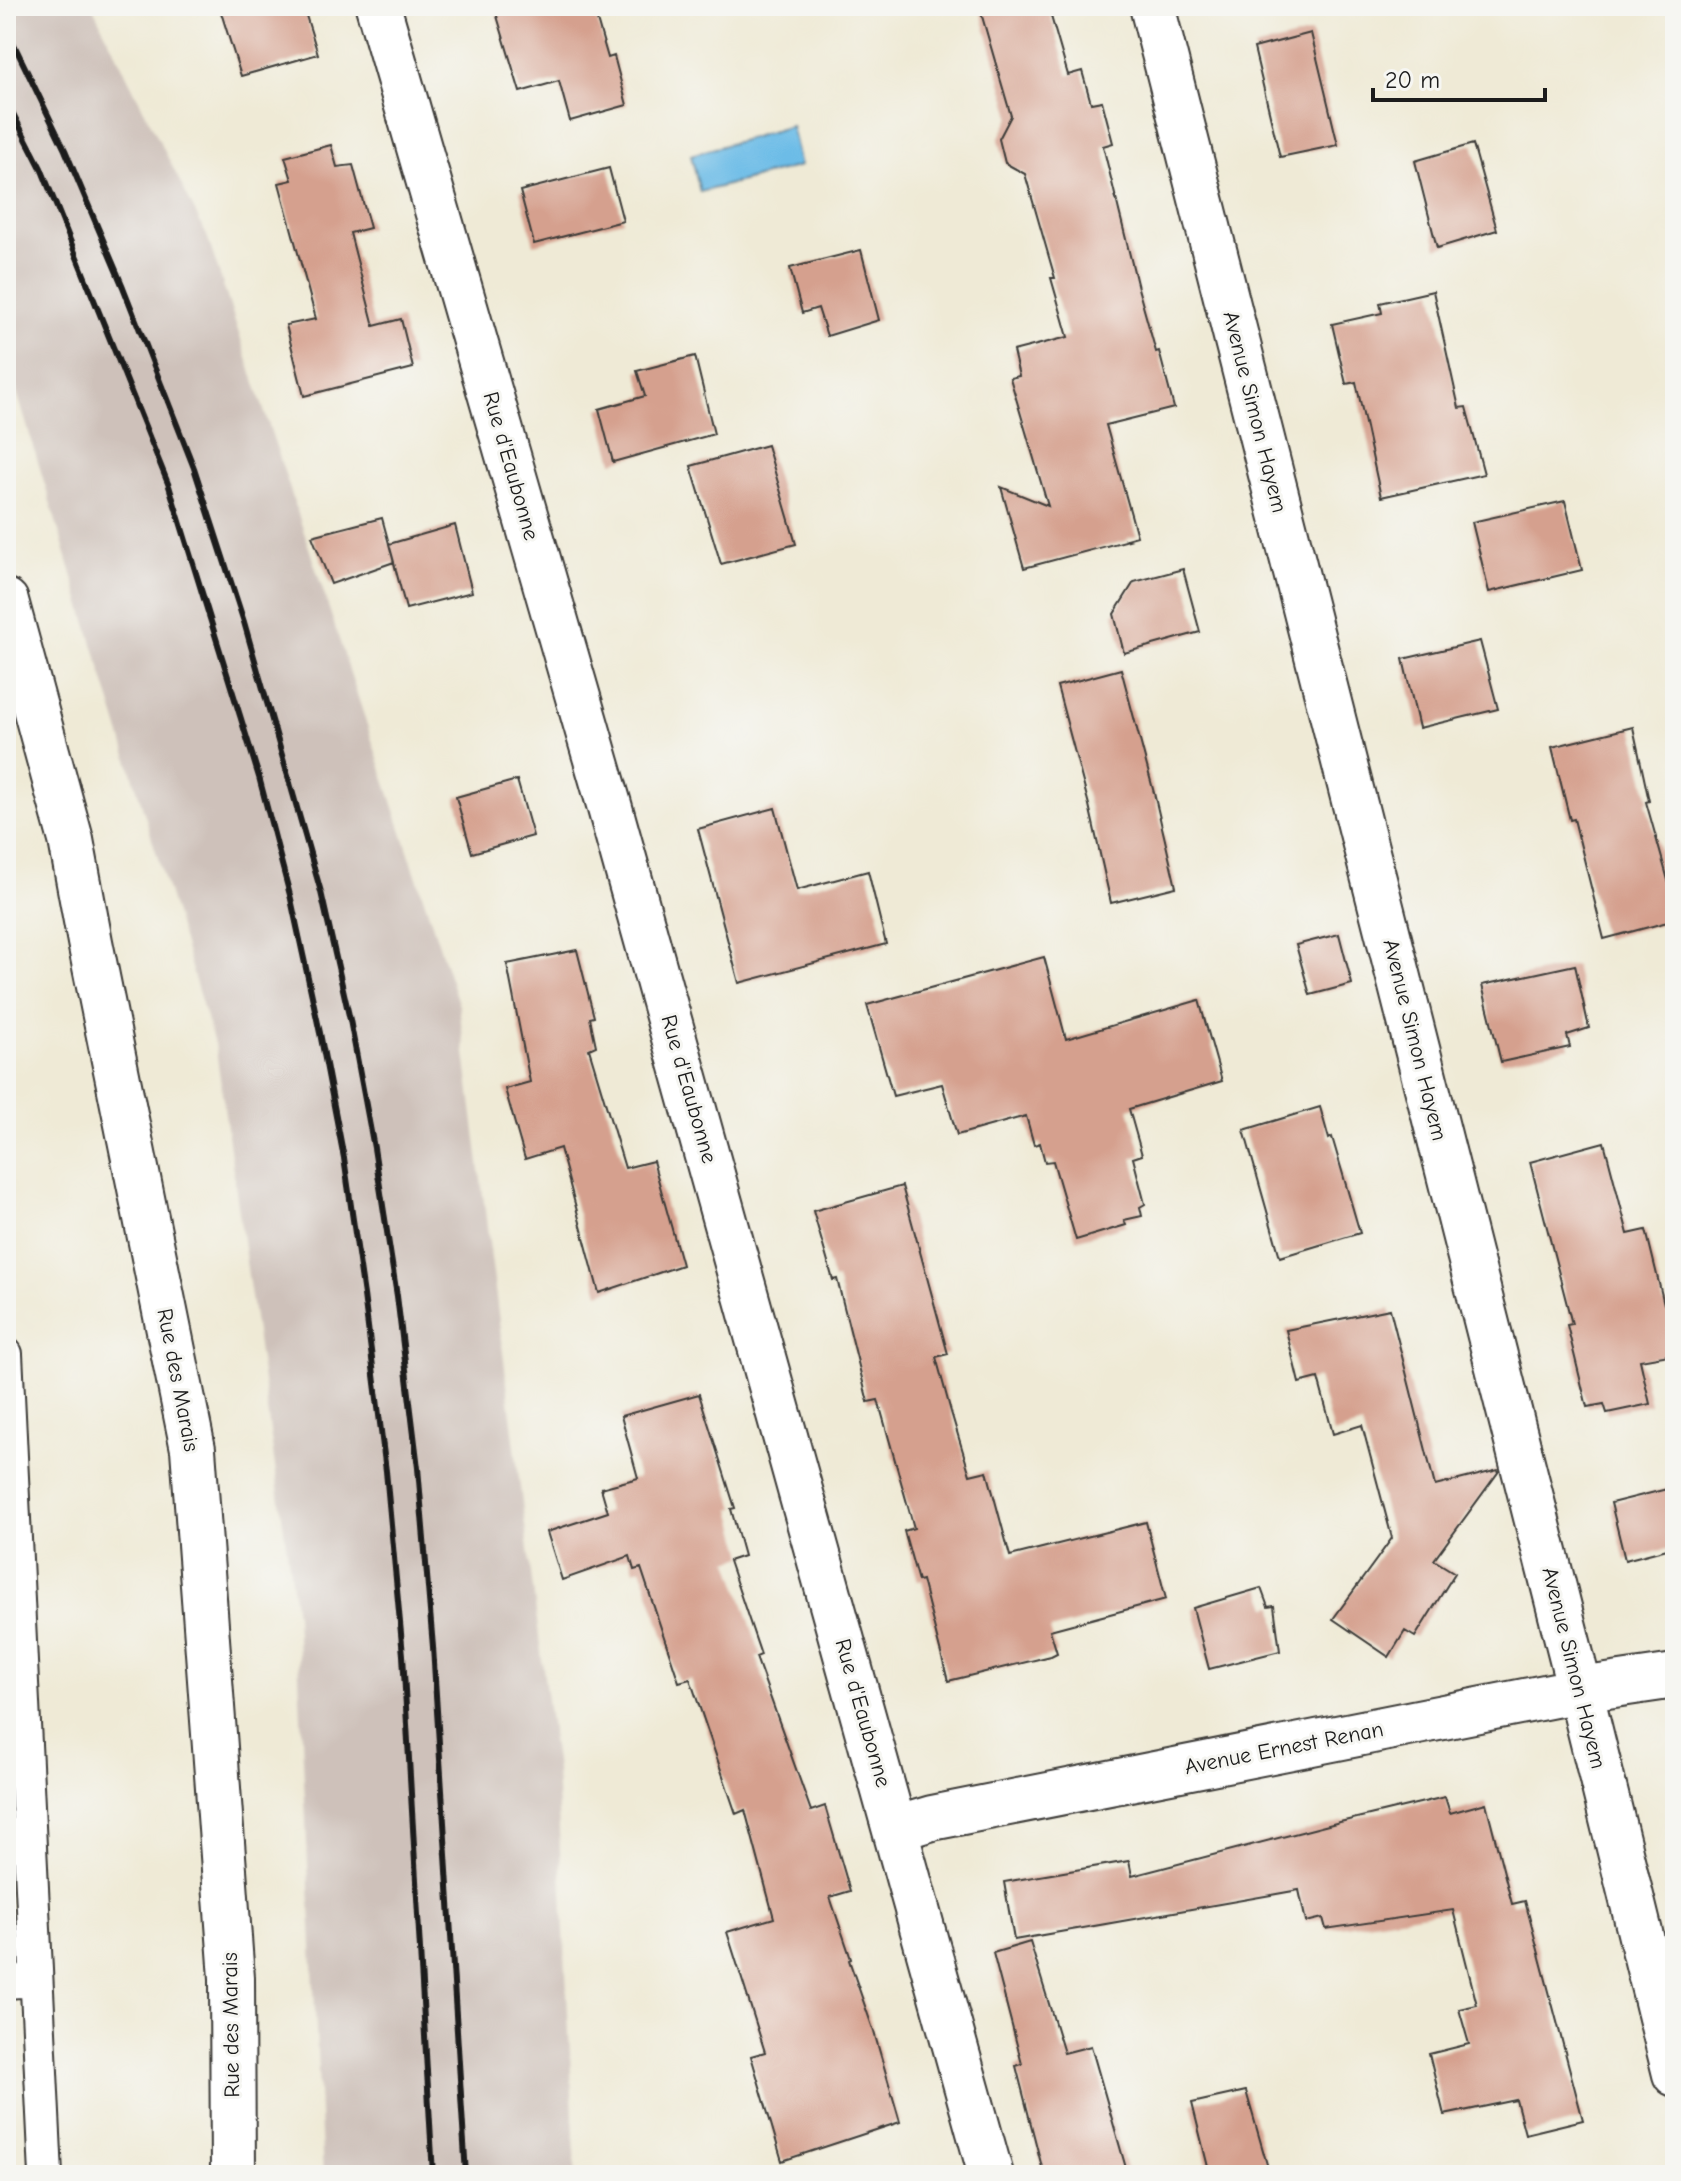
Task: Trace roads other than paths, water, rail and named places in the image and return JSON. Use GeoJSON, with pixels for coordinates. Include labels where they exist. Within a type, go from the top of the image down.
{"type":"FeatureCollection","features":[{"type":"Feature","properties":{"kind":"street","name":"Rue d'Eaubonne"},"geometry":{"type":"LineString","coordinates":[[378,6],[608,801],[991,2175]]}},
{"type":"Feature","properties":{"kind":"street","name":"Avenue Simon Hayem"},"geometry":{"type":"LineString","coordinates":[[1152,6],[1675,2074]]}},
{"type":"Feature","properties":{"kind":"street","name":"Rue des Marais"},"geometry":{"type":"LineString","coordinates":[[6,601],[71,840],[193,1449],[232,1978],[233,2175]]}},
{"type":"Feature","properties":{"kind":"street","name":"Avenue Ernest Renan"},"geometry":{"type":"LineString","coordinates":[[895,1829],[932,1818],[1580,1690],[1675,1676]]}},
{"type":"Feature","properties":{"kind":"lane"},"geometry":{"type":"LineString","coordinates":[[6,1354],[21,1981],[46,2175]]}},
{"type":"Feature","properties":{"kind":"water"},"geometry":{"type":"Polygon","coordinates":[[[791,126],[800,166],[700,192],[691,155],[791,126]]]}},
{"type":"Feature","properties":{"kind":"railway"},"geometry":{"type":"LineString","coordinates":[[6,28],[65,150],[194,468],[244,622],[321,892],[350,1020],[397,1296],[418,1468],[433,1647],[466,2175]]}},
{"type":"Feature","properties":{"kind":"railway"},"geometry":{"type":"LineString","coordinates":[[6,100],[41,168],[169,486],[259,777],[291,899],[320,1033],[344,1158],[386,1471],[403,1655],[433,2175]]}}]}
